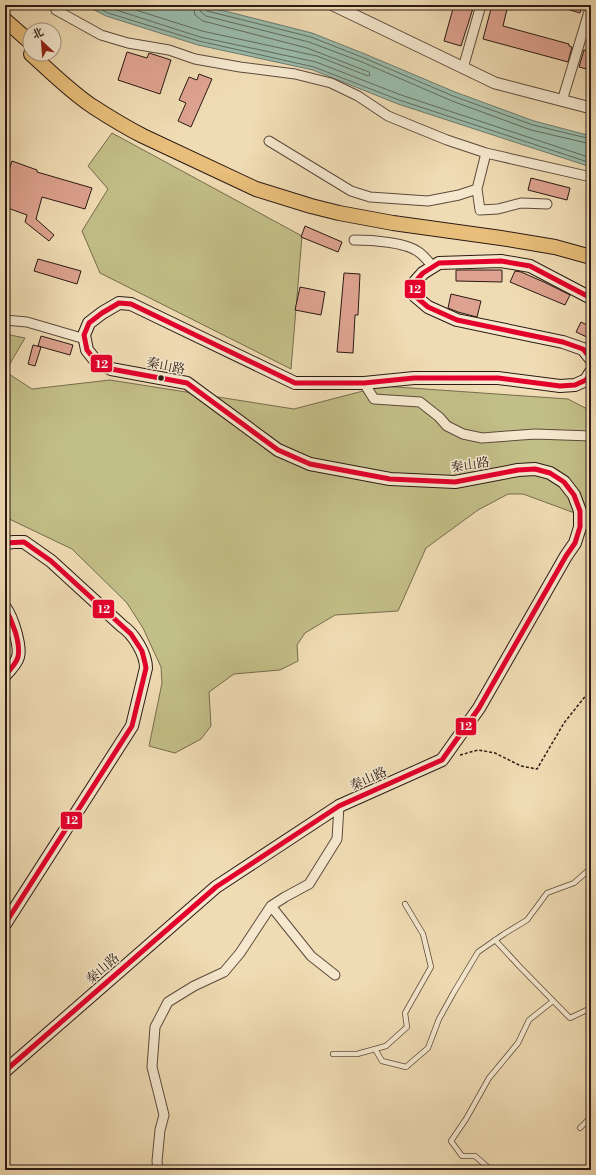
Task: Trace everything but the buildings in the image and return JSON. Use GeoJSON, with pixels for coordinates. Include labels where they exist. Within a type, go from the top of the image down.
{"type":"FeatureCollection","features":[{"type":"Feature","properties":{"kind":"highway"},"geometry":{"type":"LineString","coordinates":[[5,20],[22,35]]}},
{"type":"Feature","properties":{"kind":"highway"},"geometry":{"type":"LineString","coordinates":[[5,31],[22,47]]}},
{"type":"Feature","properties":{"kind":"highway"},"geometry":{"type":"LineString","coordinates":[[39,62],[78,96],[125,127],[256,189],[311,206],[366,218],[555,247],[591,256]]}},
{"type":"Feature","properties":{"kind":"highway"},"geometry":{"type":"LineString","coordinates":[[53,62],[84,89],[124,116],[152,132],[259,181],[313,198],[367,210],[549,238],[591,248]]}},
{"type":"Feature","properties":{"kind":"main road"},"geometry":{"type":"LineString","coordinates":[[591,298],[530,266],[501,261],[439,263],[423,273],[415,282],[415,296],[428,307],[457,320],[563,342],[583,349],[591,359]]}},
{"type":"Feature","properties":{"kind":"main road"},"geometry":{"type":"LineString","coordinates":[[85,339],[84,335],[89,323],[119,303],[131,304],[295,383],[364,382],[414,378],[498,378],[560,386],[575,385],[589,378]]}},
{"type":"Feature","properties":{"kind":"main road","name":"秦山路"},"geometry":{"type":"LineString","coordinates":[[5,1071],[216,887],[339,806],[442,760],[479,708],[566,556],[575,543],[580,527],[580,511],[574,495],[564,482],[550,473],[535,469],[518,470],[455,482],[390,480],[310,464],[278,450],[187,383],[111,369],[95,360],[87,350],[85,339]]}},
{"type":"Feature","properties":{"kind":"main road"},"geometry":{"type":"LineString","coordinates":[[5,543],[24,542],[51,561],[128,630],[141,648],[146,662],[146,668],[132,726],[5,924]]}},
{"type":"Feature","properties":{"kind":"main road"},"geometry":{"type":"LineString","coordinates":[[5,608],[15,629],[18,657],[13,667],[5,675]]}},
{"type":"Feature","properties":{"kind":"street"},"geometry":{"type":"LineString","coordinates":[[333,5],[495,83],[591,108]]}},
{"type":"Feature","properties":{"kind":"street"},"geometry":{"type":"LineString","coordinates":[[463,68],[481,5]]}},
{"type":"Feature","properties":{"kind":"street"},"geometry":{"type":"LineString","coordinates":[[562,101],[591,5]]}},
{"type":"Feature","properties":{"kind":"street"},"geometry":{"type":"LineString","coordinates":[[56,10],[101,35],[128,43],[169,50],[195,59],[240,67],[295,74],[331,83],[358,96],[388,116],[447,140],[486,153],[591,177]]}},
{"type":"Feature","properties":{"kind":"street"},"geometry":{"type":"LineString","coordinates":[[269,141],[351,191],[370,197],[428,201],[459,195],[477,189]]}},
{"type":"Feature","properties":{"kind":"street"},"geometry":{"type":"LineString","coordinates":[[486,153],[477,189],[480,210],[498,209],[521,203],[547,204]]}},
{"type":"Feature","properties":{"kind":"street"},"geometry":{"type":"LineString","coordinates":[[354,240],[370,240],[403,245],[419,252],[433,267]]}},
{"type":"Feature","properties":{"kind":"street"},"geometry":{"type":"LineString","coordinates":[[5,320],[27,322],[85,339]]}},
{"type":"Feature","properties":{"kind":"street"},"geometry":{"type":"LineString","coordinates":[[364,382],[374,399],[420,402],[439,417],[447,426],[463,434],[482,438],[535,434],[591,436]]}},
{"type":"Feature","properties":{"kind":"street"},"geometry":{"type":"LineString","coordinates":[[158,1170],[157,1162],[160,1130],[164,1115],[152,1067],[155,1027],[168,1002],[194,986],[224,972],[240,953],[271,906],[309,884],[337,839],[339,806]]}},
{"type":"Feature","properties":{"kind":"street"},"geometry":{"type":"LineString","coordinates":[[271,906],[311,956],[335,975]]}},
{"type":"Feature","properties":{"kind":"lane"},"geometry":{"type":"LineString","coordinates":[[375,1049],[382,1061],[406,1067],[428,1048],[439,1019],[478,952],[527,920],[547,894],[574,883],[591,868]]}},
{"type":"Feature","properties":{"kind":"lane"},"geometry":{"type":"LineString","coordinates":[[333,1054],[357,1054],[386,1046],[407,1027],[405,1013],[431,967],[423,934],[405,904]]}},
{"type":"Feature","properties":{"kind":"lane"},"geometry":{"type":"LineString","coordinates":[[495,940],[520,968],[570,1018],[591,1008]]}},
{"type":"Feature","properties":{"kind":"lane"},"geometry":{"type":"LineString","coordinates":[[491,1170],[475,1156],[462,1156],[451,1141],[466,1119],[488,1078],[518,1043],[529,1020],[553,1001]]}},
{"type":"Feature","properties":{"kind":"lane"},"geometry":{"type":"LineString","coordinates":[[580,1128],[591,1116]]}},
{"type":"Feature","properties":{"kind":"path"},"geometry":{"type":"LineString","coordinates":[[442,760],[478,750],[495,752],[521,766],[537,769],[564,723],[591,689]]}},
{"type":"Feature","properties":{"kind":"shaded area"},"geometry":{"type":"Polygon","coordinates":[[[112,133],[302,236],[291,369],[100,273],[82,231],[108,189],[88,166],[112,133]]]}},
{"type":"Feature","properties":{"kind":"shaded area"},"geometry":{"type":"Polygon","coordinates":[[[5,334],[25,338],[5,372],[5,334]]]}},
{"type":"Feature","properties":{"kind":"shaded area"},"geometry":{"type":"Polygon","coordinates":[[[9,374],[32,389],[110,380],[294,409],[382,386],[568,399],[591,411],[591,519],[523,494],[508,494],[478,510],[426,548],[398,611],[335,615],[305,633],[297,645],[298,661],[280,670],[234,674],[209,692],[211,726],[201,739],[175,753],[149,746],[162,683],[161,667],[143,628],[127,603],[72,549],[5,517],[5,383],[9,374]]]}},
{"type":"Feature","properties":{"kind":"water"},"geometry":{"type":"Polygon","coordinates":[[[85,5],[201,5],[312,33],[455,92],[534,121],[591,136],[591,167],[398,104],[313,70],[198,45],[106,16],[85,5]]]}},
{"type":"Feature","properties":{"kind":"transit line","name":"12"},"geometry":{"type":"LineString","coordinates":[[591,298],[530,266],[501,261],[439,263],[423,273],[415,282],[415,296],[428,307],[457,320],[563,342],[583,349],[591,359]]}},
{"type":"Feature","properties":{"kind":"transit line","name":"12"},"geometry":{"type":"LineString","coordinates":[[5,1071],[216,887],[339,806],[442,760],[479,708],[566,556],[575,543],[580,527],[580,511],[574,495],[564,482],[550,473],[535,469],[518,470],[455,482],[390,479],[310,464],[278,450],[187,383],[111,369],[95,360],[87,350],[84,335],[89,323],[119,303],[131,304],[295,383],[364,383],[414,378],[498,378],[560,386],[575,385],[586,380],[591,372]]}},
{"type":"Feature","properties":{"kind":"transit line","name":"12"},"geometry":{"type":"LineString","coordinates":[[5,543],[24,542],[51,561],[131,634],[142,651],[146,668],[132,726],[5,924]]}},
{"type":"Feature","properties":{"kind":"transit line","name":"12"},"geometry":{"type":"LineString","coordinates":[[5,608],[15,632],[19,651],[16,662],[5,675]]}}]}
